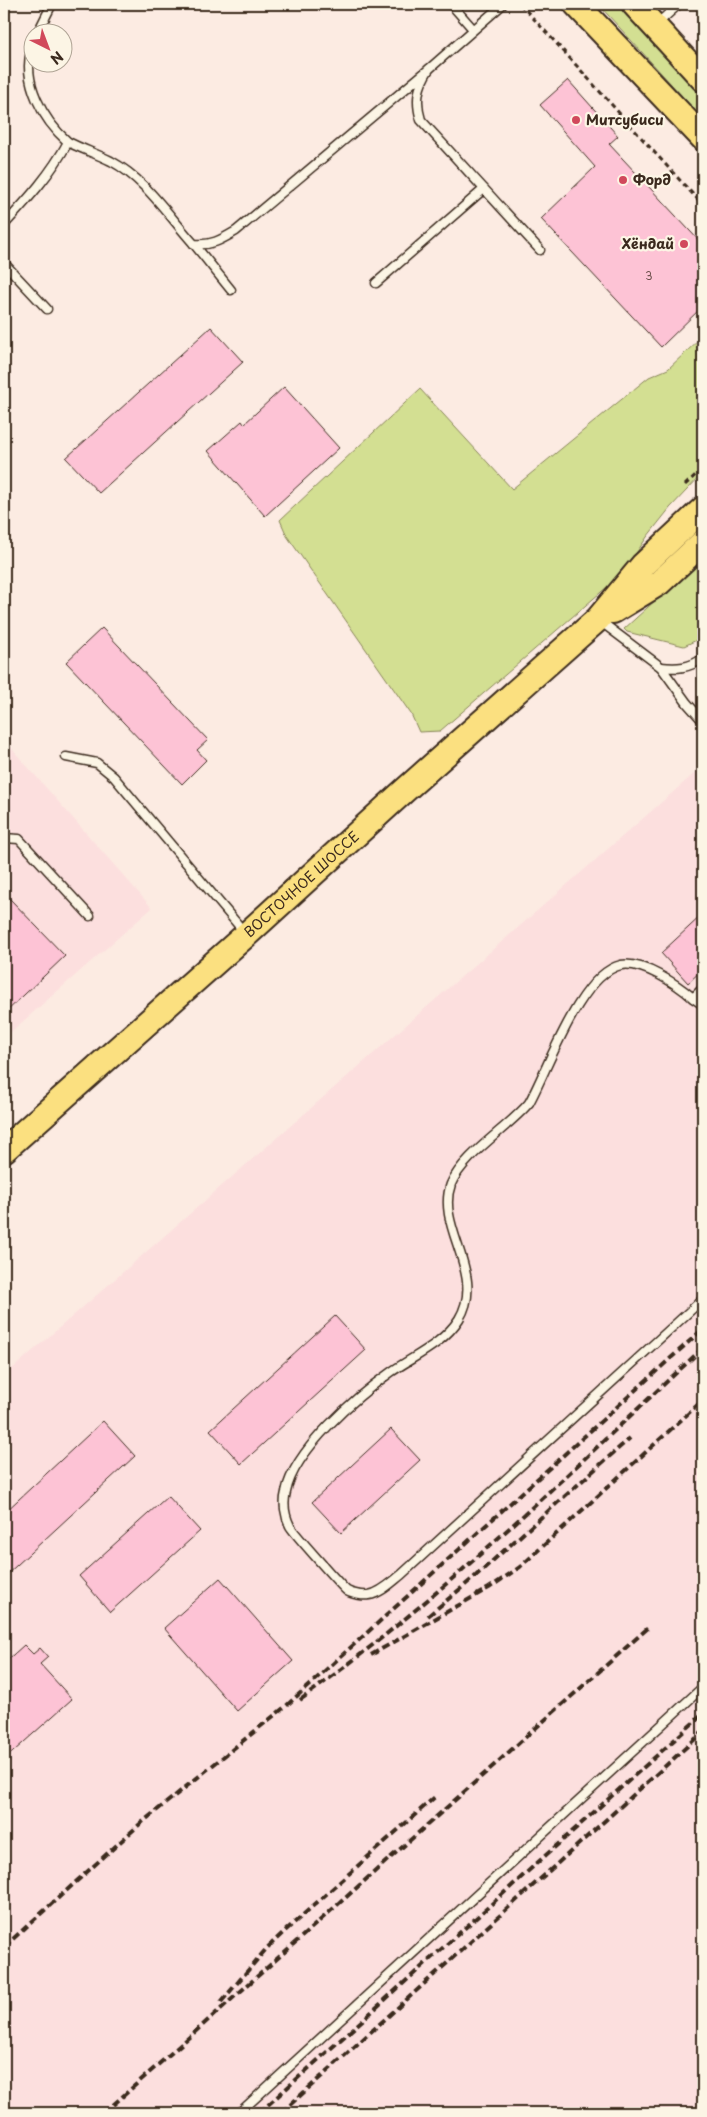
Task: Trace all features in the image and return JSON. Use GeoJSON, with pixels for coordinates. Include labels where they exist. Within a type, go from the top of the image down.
{"type":"FeatureCollection","features":[{"type":"Feature","properties":{"kind":"main road"},"geometry":{"type":"LineString","coordinates":[[576,4],[703,138]]}},
{"type":"Feature","properties":{"kind":"main road"},"geometry":{"type":"LineString","coordinates":[[634,4],[703,79]]}},
{"type":"Feature","properties":{"kind":"main road","name":"ВОСТОЧНОЕ ШОССЕ"},"geometry":{"type":"LineString","coordinates":[[4,1150],[598,619],[643,565],[703,509]]}},
{"type":"Feature","properties":{"kind":"main road","name":"ВОСТОЧНОЕ ШОССЕ"},"geometry":{"type":"LineString","coordinates":[[598,619],[659,583],[703,542]]}},
{"type":"Feature","properties":{"kind":"lane"},"geometry":{"type":"LineString","coordinates":[[43,22],[52,4]]}},
{"type":"Feature","properties":{"kind":"lane"},"geometry":{"type":"LineString","coordinates":[[451,4],[472,29]]}},
{"type":"Feature","properties":{"kind":"lane"},"geometry":{"type":"LineString","coordinates":[[194,244],[212,244],[236,231],[429,69],[472,29],[503,4]]}},
{"type":"Feature","properties":{"kind":"lane"},"geometry":{"type":"LineString","coordinates":[[655,25],[679,4]]}},
{"type":"Feature","properties":{"kind":"lane"},"geometry":{"type":"LineString","coordinates":[[429,69],[421,82],[417,95],[417,107],[421,120],[540,250]]}},
{"type":"Feature","properties":{"kind":"lane"},"geometry":{"type":"LineString","coordinates":[[31,72],[31,83],[38,102],[50,123],[68,142],[111,161],[144,186],[232,290]]}},
{"type":"Feature","properties":{"kind":"lane"},"geometry":{"type":"LineString","coordinates":[[4,225],[42,184],[56,165],[68,142]]}},
{"type":"Feature","properties":{"kind":"lane"},"geometry":{"type":"LineString","coordinates":[[376,283],[484,189]]}},
{"type":"Feature","properties":{"kind":"lane"},"geometry":{"type":"LineString","coordinates":[[4,263],[47,309]]}},
{"type":"Feature","properties":{"kind":"lane"},"geometry":{"type":"LineString","coordinates":[[680,564],[703,548]]}},
{"type":"Feature","properties":{"kind":"lane"},"geometry":{"type":"LineString","coordinates":[[598,619],[661,666],[687,703],[703,721]]}},
{"type":"Feature","properties":{"kind":"lane"},"geometry":{"type":"LineString","coordinates":[[661,666],[684,667],[703,658]]}},
{"type":"Feature","properties":{"kind":"lane"},"geometry":{"type":"LineString","coordinates":[[66,757],[97,763],[114,777],[246,935]]}},
{"type":"Feature","properties":{"kind":"lane"},"geometry":{"type":"LineString","coordinates":[[4,838],[20,839],[90,916]]}},
{"type":"Feature","properties":{"kind":"lane"},"geometry":{"type":"LineString","coordinates":[[703,1005],[682,989],[654,973],[638,967],[621,965],[595,982],[580,1000],[529,1103],[520,1114],[459,1169],[447,1196],[450,1216],[465,1267],[468,1288],[459,1318],[445,1335],[424,1352],[391,1372],[360,1397],[316,1440],[301,1460],[286,1492],[285,1510],[290,1527],[347,1591],[370,1595],[384,1588],[401,1575],[703,1299]]}},
{"type":"Feature","properties":{"kind":"lane"},"geometry":{"type":"LineString","coordinates":[[692,998],[703,988]]}},
{"type":"Feature","properties":{"kind":"lane"},"geometry":{"type":"LineString","coordinates":[[239,2113],[703,1687]]}},
{"type":"Feature","properties":{"kind":"path"},"geometry":{"type":"LineString","coordinates":[[520,4],[628,125],[703,205]]}},
{"type":"Feature","properties":{"kind":"path"},"geometry":{"type":"LineString","coordinates":[[685,485],[703,468]]}},
{"type":"Feature","properties":{"kind":"shaded area"},"geometry":{"type":"Polygon","coordinates":[[[4,740],[152,908],[4,1038],[4,740]]]}},
{"type":"Feature","properties":{"kind":"shaded area"},"geometry":{"type":"Polygon","coordinates":[[[703,766],[703,2113],[4,2113],[4,1376],[703,766]]]}},
{"type":"Feature","properties":{"kind":"green space"},"geometry":{"type":"Polygon","coordinates":[[[598,4],[621,4],[703,94],[703,119],[598,4]]]}},
{"type":"Feature","properties":{"kind":"green space"},"geometry":{"type":"Polygon","coordinates":[[[703,336],[703,473],[670,508],[647,537],[622,574],[440,731],[419,732],[411,714],[287,536],[280,520],[420,389],[512,489],[649,377],[668,369],[703,336]]]}},
{"type":"Feature","properties":{"kind":"green space"},"geometry":{"type":"Polygon","coordinates":[[[703,562],[703,637],[684,646],[627,632],[624,629],[682,576],[703,562]]]}},
{"type":"Feature","properties":{"kind":"building"},"geometry":{"type":"Polygon","coordinates":[[[568,80],[618,136],[609,144],[703,245],[703,306],[661,347],[541,219],[595,167],[540,105],[568,80]]]}},
{"type":"Feature","properties":{"kind":"building"},"geometry":{"type":"Polygon","coordinates":[[[211,327],[243,362],[99,493],[66,458],[211,327]]]}},
{"type":"Feature","properties":{"kind":"building"},"geometry":{"type":"Polygon","coordinates":[[[284,387],[339,448],[265,516],[208,451],[242,421],[244,424],[284,387]]]}},
{"type":"Feature","properties":{"kind":"building"},"geometry":{"type":"Polygon","coordinates":[[[102,628],[208,740],[197,750],[206,760],[182,784],[66,662],[102,628]]]}},
{"type":"Feature","properties":{"kind":"building"},"geometry":{"type":"Polygon","coordinates":[[[10,899],[65,956],[4,1014],[4,905],[10,899]]]}},
{"type":"Feature","properties":{"kind":"building"},"geometry":{"type":"Polygon","coordinates":[[[703,914],[703,969],[688,983],[661,953],[703,914]]]}},
{"type":"Feature","properties":{"kind":"building"},"geometry":{"type":"Polygon","coordinates":[[[335,1316],[366,1350],[241,1464],[210,1430],[335,1316]]]}},
{"type":"Feature","properties":{"kind":"building"},"geometry":{"type":"Polygon","coordinates":[[[103,1421],[135,1456],[4,1577],[4,1513],[103,1421]]]}},
{"type":"Feature","properties":{"kind":"building"},"geometry":{"type":"Polygon","coordinates":[[[391,1429],[420,1460],[341,1533],[312,1502],[391,1429]]]}},
{"type":"Feature","properties":{"kind":"building"},"geometry":{"type":"Polygon","coordinates":[[[168,1496],[200,1531],[110,1612],[79,1576],[168,1496]]]}},
{"type":"Feature","properties":{"kind":"building"},"geometry":{"type":"Polygon","coordinates":[[[220,1578],[293,1661],[237,1711],[164,1628],[220,1578]]]}},
{"type":"Feature","properties":{"kind":"building"},"geometry":{"type":"Polygon","coordinates":[[[24,1645],[33,1654],[40,1648],[48,1657],[40,1664],[72,1699],[4,1760],[4,1663],[24,1645]]]}},
{"type":"Feature","properties":{"kind":"railway"},"geometry":{"type":"LineString","coordinates":[[4,1947],[140,1824],[286,1706],[703,1329]]}},
{"type":"Feature","properties":{"kind":"railway"},"geometry":{"type":"LineString","coordinates":[[300,1700],[354,1660],[457,1575],[703,1348]]}},
{"type":"Feature","properties":{"kind":"railway"},"geometry":{"type":"LineString","coordinates":[[371,1655],[489,1588],[520,1567],[703,1400]]}},
{"type":"Feature","properties":{"kind":"railway"},"geometry":{"type":"LineString","coordinates":[[428,1616],[630,1438]]}},
{"type":"Feature","properties":{"kind":"railway"},"geometry":{"type":"LineString","coordinates":[[104,2113],[648,1628]]}},
{"type":"Feature","properties":{"kind":"railway"},"geometry":{"type":"LineString","coordinates":[[259,2113],[703,1714]]}},
{"type":"Feature","properties":{"kind":"railway"},"geometry":{"type":"LineString","coordinates":[[281,2113],[703,1732]]}},
{"type":"Feature","properties":{"kind":"railway"},"geometry":{"type":"LineString","coordinates":[[221,2002],[267,1948],[436,1796]]}},
{"type":"Feature","properties":{"kind":"place","name":"Митсубиси"},"geometry":{"type":"Point","coordinates":[576,120]}},
{"type":"Feature","properties":{"kind":"place","name":"Форд"},"geometry":{"type":"Point","coordinates":[623,180]}},
{"type":"Feature","properties":{"kind":"place","name":"Хёндай"},"geometry":{"type":"Point","coordinates":[684,244]}}]}
